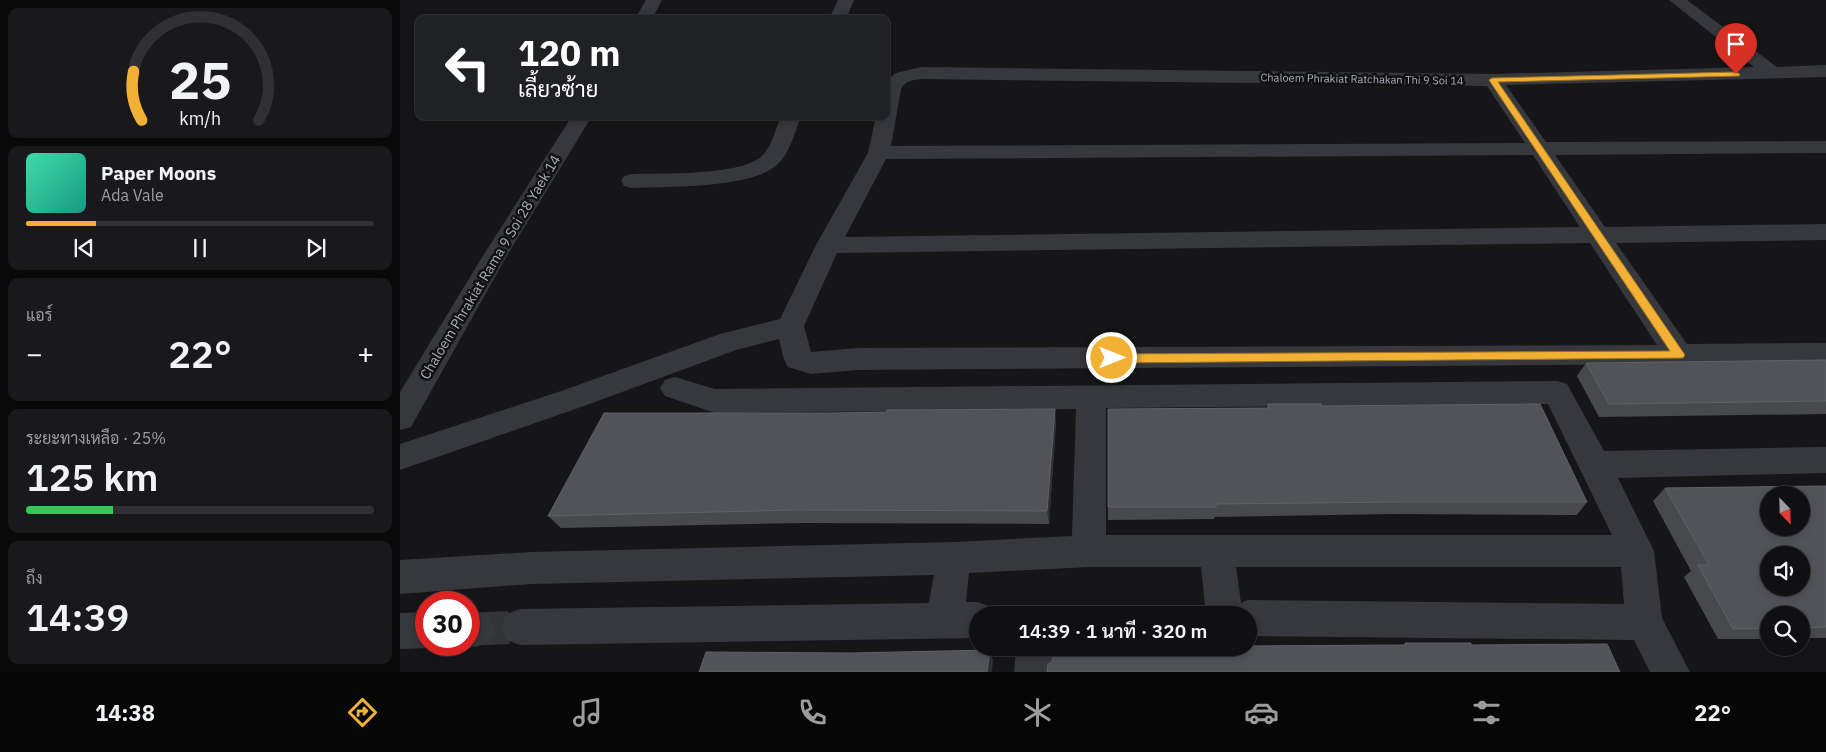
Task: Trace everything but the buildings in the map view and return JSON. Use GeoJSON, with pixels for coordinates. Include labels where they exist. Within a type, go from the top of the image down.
{"type":"FeatureCollection","features":[{"type":"Feature","properties":{"kind":"street"},"geometry":{"type":"LineString","coordinates":[[645,15],[654,0]]}},
{"type":"Feature","properties":{"kind":"street"},"geometry":{"type":"LineString","coordinates":[[839,15],[846,0]]}},
{"type":"Feature","properties":{"kind":"street"},"geometry":{"type":"LineString","coordinates":[[1677,0],[1773,73]]}},
{"type":"Feature","properties":{"kind":"street","name":"Chaloem Phrakiat Ratchakan Thi 9 Soi 14"},"geometry":{"type":"LineString","coordinates":[[890,94],[892,84],[898,77],[921,73],[1492,80],[1826,71]]}},
{"type":"Feature","properties":{"kind":"street"},"geometry":{"type":"LineString","coordinates":[[1492,80],[1679,355]]}},
{"type":"Feature","properties":{"kind":"street","name":"Chaloem Phrakiat Rama 9 Soi 28 Yaek 14"},"geometry":{"type":"LineString","coordinates":[[400,418],[493,259],[580,120]]}},
{"type":"Feature","properties":{"kind":"street"},"geometry":{"type":"LineString","coordinates":[[632,181],[728,177],[753,170],[771,160],[789,120]]}},
{"type":"Feature","properties":{"kind":"street"},"geometry":{"type":"LineString","coordinates":[[885,120],[879,153],[828,245],[790,326],[798,359],[811,363],[858,359],[1826,353]]}},
{"type":"Feature","properties":{"kind":"street"},"geometry":{"type":"LineString","coordinates":[[879,153],[1826,147]]}},
{"type":"Feature","properties":{"kind":"street"},"geometry":{"type":"LineString","coordinates":[[828,245],[1826,232]]}},
{"type":"Feature","properties":{"kind":"street"},"geometry":{"type":"LineString","coordinates":[[400,457],[574,398],[730,341],[790,326]]}},
{"type":"Feature","properties":{"kind":"street"},"geometry":{"type":"LineString","coordinates":[[675,388],[716,401],[1556,392],[1595,465],[1637,551],[1644,622],[1670,672]]}},
{"type":"Feature","properties":{"kind":"street"},"geometry":{"type":"LineString","coordinates":[[1089,551],[1091,397]]}},
{"type":"Feature","properties":{"kind":"street"},"geometry":{"type":"LineString","coordinates":[[1595,465],[1826,460]]}},
{"type":"Feature","properties":{"kind":"street"},"geometry":{"type":"LineString","coordinates":[[1217,550],[1223,606]]}},
{"type":"Feature","properties":{"kind":"street"},"geometry":{"type":"LineString","coordinates":[[400,577],[531,568],[954,558],[1089,551],[1637,551]]}},
{"type":"Feature","properties":{"kind":"street"},"geometry":{"type":"LineString","coordinates":[[520,628],[961,620],[954,558]]}},
{"type":"Feature","properties":{"kind":"street"},"geometry":{"type":"LineString","coordinates":[[1257,618],[1644,622]]}},
{"type":"Feature","properties":{"kind":"street"},"geometry":{"type":"LineString","coordinates":[[400,631],[415,630]]}},
{"type":"Feature","properties":{"kind":"street"},"geometry":{"type":"LineString","coordinates":[[1033,672],[1034,656]]}},
{"type":"Feature","properties":{"kind":"tunnel"},"geometry":{"type":"LineString","coordinates":[[480,629],[520,627]]}},
{"type":"Feature","properties":{"kind":"route"},"geometry":{"type":"LineString","coordinates":[[1112,358],[1679,355],[1492,80],[1736,74]]}}]}
